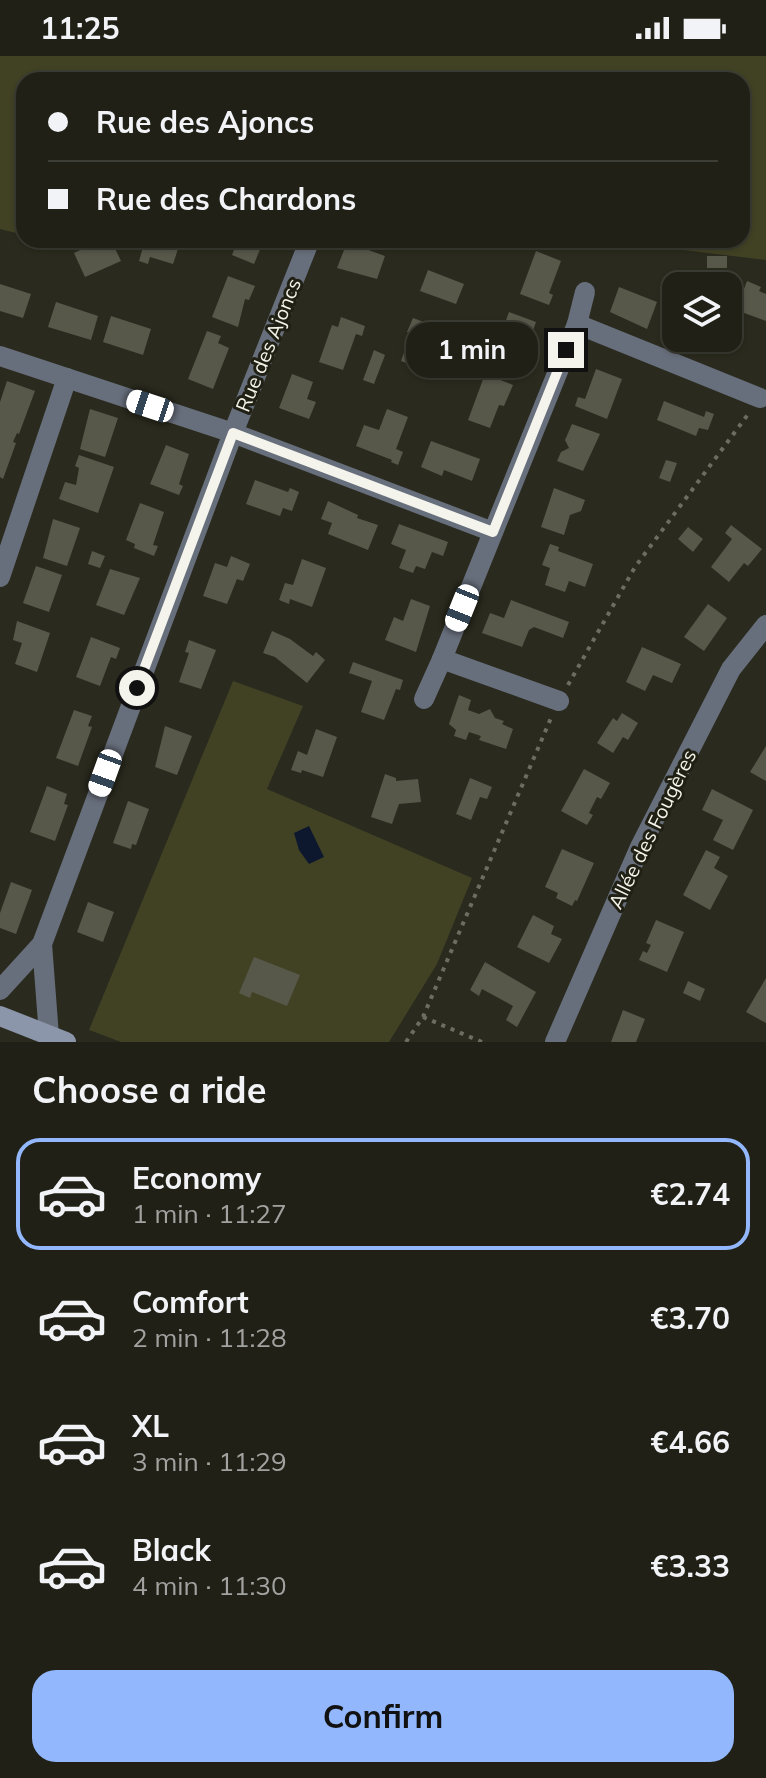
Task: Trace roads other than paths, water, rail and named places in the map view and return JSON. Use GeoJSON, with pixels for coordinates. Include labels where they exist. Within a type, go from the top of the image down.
{"type":"FeatureCollection","features":[{"type":"Feature","properties":{"kind":"main road"},"geometry":{"type":"LineString","coordinates":[[0,1016],[57,1039]]}},
{"type":"Feature","properties":{"kind":"street","name":"Rue des Ajoncs"},"geometry":{"type":"LineString","coordinates":[[0,990],[42,944],[233,433],[307,248]]}},
{"type":"Feature","properties":{"kind":"street"},"geometry":{"type":"LineString","coordinates":[[424,699],[577,324],[585,292]]}},
{"type":"Feature","properties":{"kind":"street"},"geometry":{"type":"LineString","coordinates":[[577,324],[760,398]]}},
{"type":"Feature","properties":{"kind":"street"},"geometry":{"type":"LineString","coordinates":[[0,356],[233,433],[493,532]]}},
{"type":"Feature","properties":{"kind":"street"},"geometry":{"type":"LineString","coordinates":[[0,577],[67,378]]}},
{"type":"Feature","properties":{"kind":"street","name":"Allée des Fougères"},"geometry":{"type":"LineString","coordinates":[[555,1042],[640,847],[731,669],[766,625]]}},
{"type":"Feature","properties":{"kind":"street"},"geometry":{"type":"LineString","coordinates":[[442,659],[559,701]]}},
{"type":"Feature","properties":{"kind":"street","name":"Rue des Ajoncs"},"geometry":{"type":"LineString","coordinates":[[42,944],[57,1039]]}},
{"type":"Feature","properties":{"kind":"water"},"geometry":{"type":"Polygon","coordinates":[[[309,826],[324,857],[309,864],[299,850],[294,833],[309,826]]]}}]}
